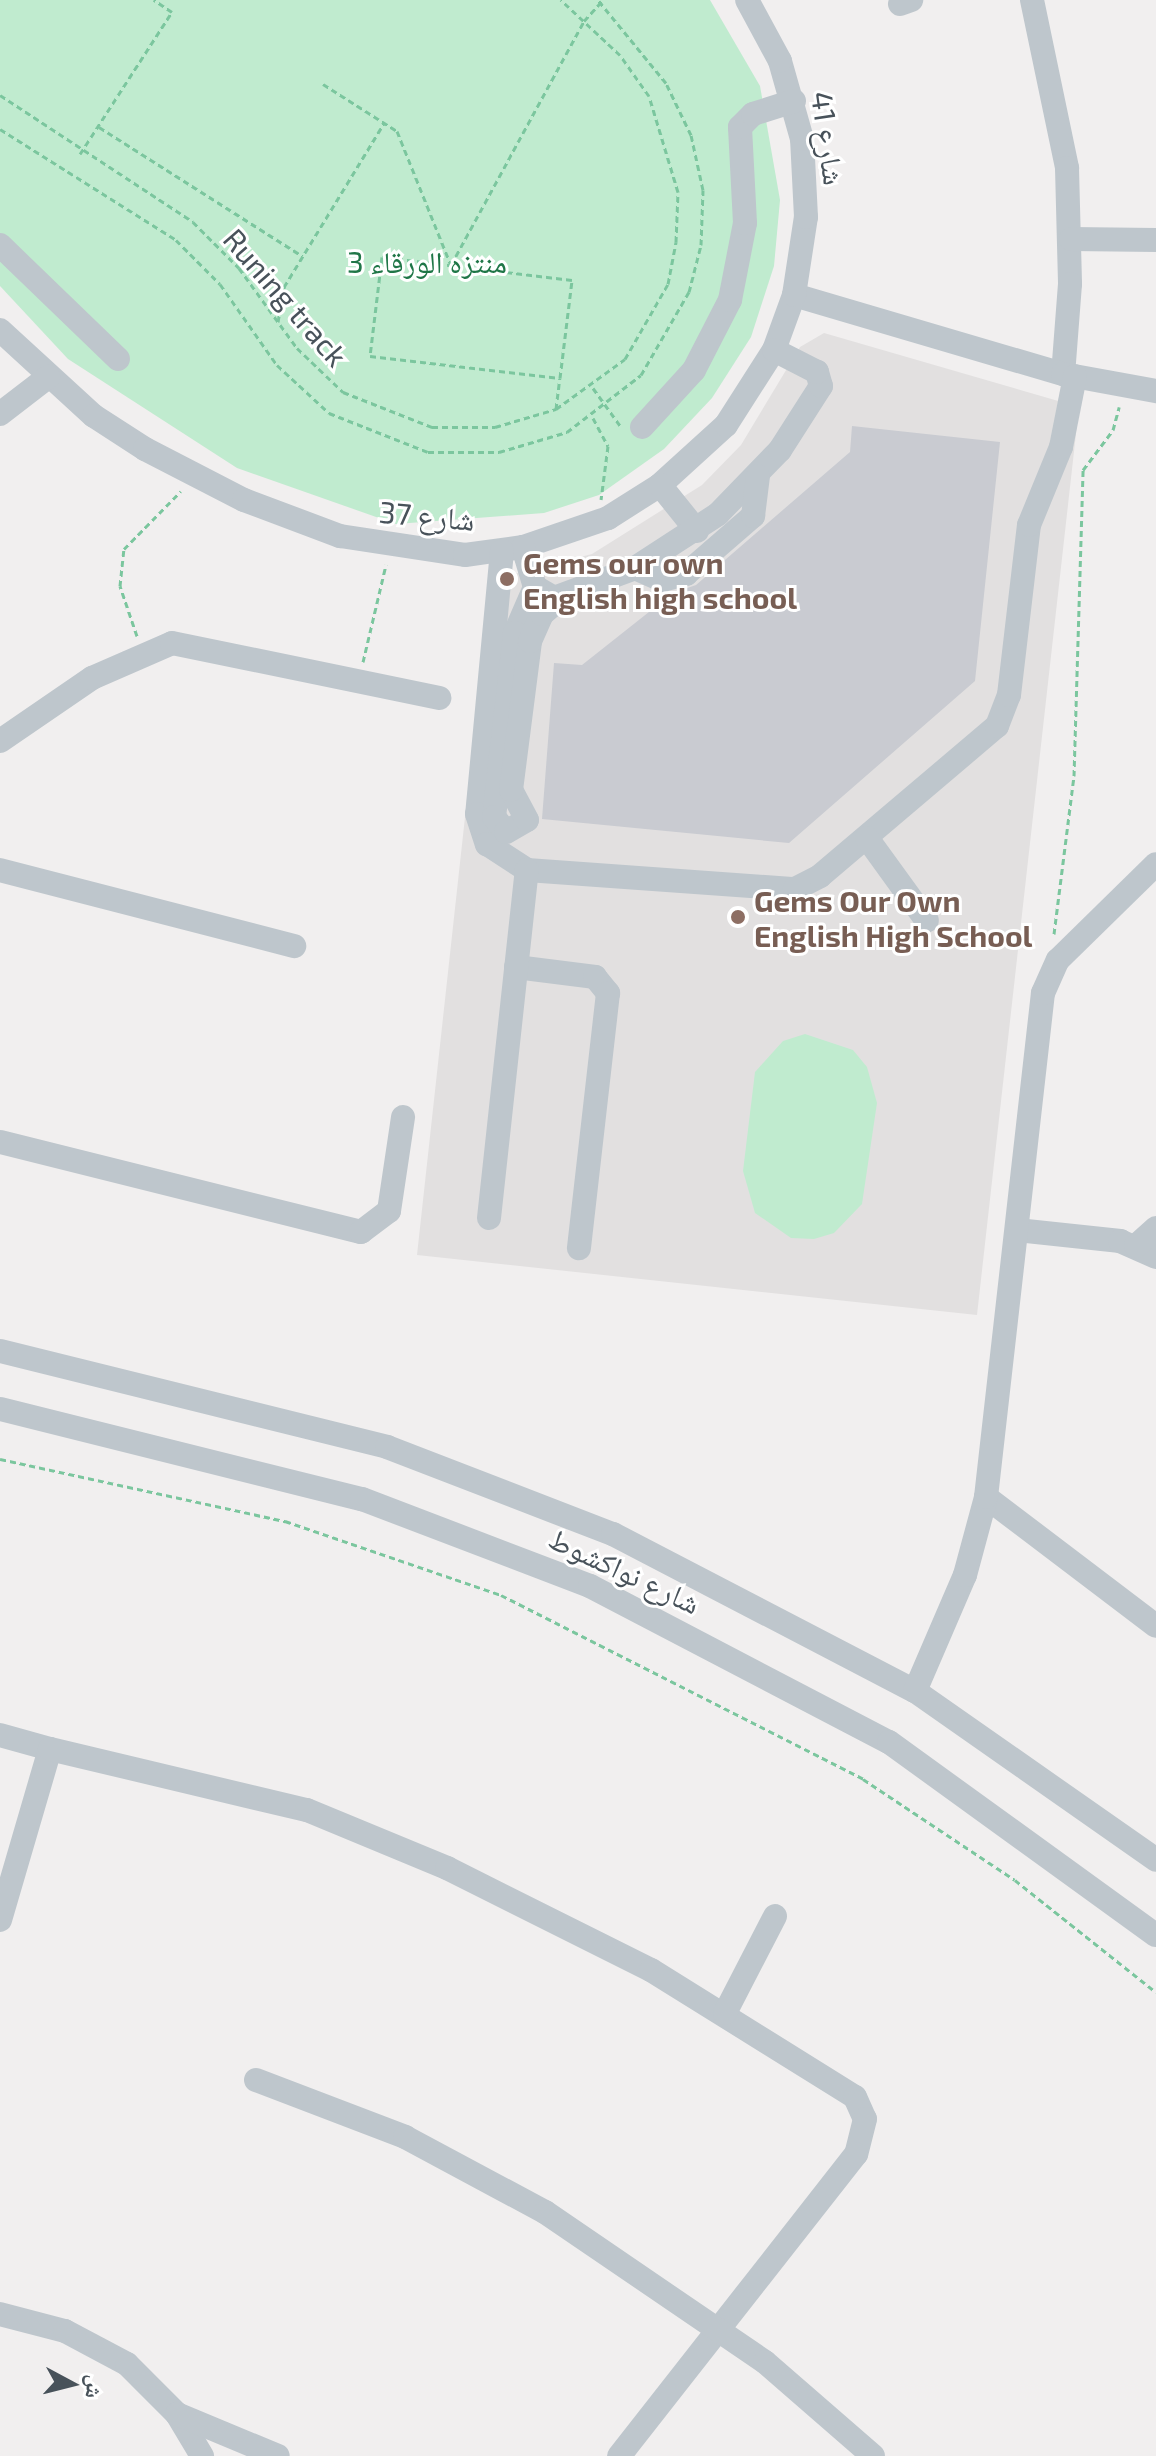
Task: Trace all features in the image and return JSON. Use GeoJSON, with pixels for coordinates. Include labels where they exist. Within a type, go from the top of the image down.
{"type":"FeatureCollection","features":[{"type":"Feature","properties":{"kind":"street","name":"شارع 41"},"geometry":{"type":"LineString","coordinates":[[747,0],[794,101],[806,217],[794,295]]}},
{"type":"Feature","properties":{"kind":"street"},"geometry":{"type":"LineString","coordinates":[[512,549],[477,814],[487,844],[527,870],[780,892],[808,884],[987,739],[1004,711],[1029,525],[1061,447],[1069,375],[1071,239],[1057,98],[1032,0]]}},
{"type":"Feature","properties":{"kind":"street"},"geometry":{"type":"LineString","coordinates":[[642,427],[694,370],[730,300],[745,223],[740,127],[753,114],[794,101]]}},
{"type":"Feature","properties":{"kind":"street"},"geometry":{"type":"LineString","coordinates":[[1071,239],[1156,240]]}},
{"type":"Feature","properties":{"kind":"street"},"geometry":{"type":"LineString","coordinates":[[0,245],[118,359]]}},
{"type":"Feature","properties":{"kind":"street"},"geometry":{"type":"LineString","coordinates":[[794,295],[1069,375],[1123,388],[1156,391]]}},
{"type":"Feature","properties":{"kind":"street","name":"شارع 37"},"geometry":{"type":"LineString","coordinates":[[0,330],[94,416],[198,477],[292,520],[390,549],[512,549],[608,518],[660,485],[726,425],[774,350],[794,295]]}},
{"type":"Feature","properties":{"kind":"street"},"geometry":{"type":"LineString","coordinates":[[535,587],[515,633],[494,817],[506,832],[527,820],[511,790],[530,641],[542,614],[562,597],[635,568],[697,531],[758,476],[821,386],[817,372],[774,350]]}},
{"type":"Feature","properties":{"kind":"street"},"geometry":{"type":"LineString","coordinates":[[0,414],[48,377]]}},
{"type":"Feature","properties":{"kind":"street"},"geometry":{"type":"LineString","coordinates":[[635,568],[662,580],[686,574],[753,516],[758,476]]}},
{"type":"Feature","properties":{"kind":"street"},"geometry":{"type":"LineString","coordinates":[[660,485],[697,531]]}},
{"type":"Feature","properties":{"kind":"street"},"geometry":{"type":"LineString","coordinates":[[512,549],[535,587],[562,597]]}},
{"type":"Feature","properties":{"kind":"street"},"geometry":{"type":"LineString","coordinates":[[0,741],[143,650],[201,644],[439,698]]}},
{"type":"Feature","properties":{"kind":"street"},"geometry":{"type":"LineString","coordinates":[[867,838],[927,921]]}},
{"type":"Feature","properties":{"kind":"street"},"geometry":{"type":"LineString","coordinates":[[915,1691],[960,1588],[986,1497],[1049,976],[1156,864]]}},
{"type":"Feature","properties":{"kind":"street"},"geometry":{"type":"LineString","coordinates":[[0,870],[294,946]]}},
{"type":"Feature","properties":{"kind":"street"},"geometry":{"type":"LineString","coordinates":[[489,1218],[527,870]]}},
{"type":"Feature","properties":{"kind":"street"},"geometry":{"type":"LineString","coordinates":[[516,967],[595,977],[608,993],[579,1248]]}},
{"type":"Feature","properties":{"kind":"street"},"geometry":{"type":"LineString","coordinates":[[0,1142],[361,1232],[389,1211],[403,1117]]}},
{"type":"Feature","properties":{"kind":"street"},"geometry":{"type":"LineString","coordinates":[[1017,1230],[1146,1252],[1156,1228]]}},
{"type":"Feature","properties":{"kind":"street","name":"شارع نواكشوط"},"geometry":{"type":"LineString","coordinates":[[0,1351],[252,1410],[471,1476],[707,1578],[915,1691],[1156,1860]]}},
{"type":"Feature","properties":{"kind":"street","name":"شارع نواكشوط"},"geometry":{"type":"LineString","coordinates":[[0,1409],[385,1507],[590,1586],[777,1678],[962,1790],[1156,1935]]}},
{"type":"Feature","properties":{"kind":"street"},"geometry":{"type":"LineString","coordinates":[[0,1424],[357,1508],[385,1507]]}},
{"type":"Feature","properties":{"kind":"street"},"geometry":{"type":"LineString","coordinates":[[986,1497],[1156,1626]]}},
{"type":"Feature","properties":{"kind":"street"},"geometry":{"type":"LineString","coordinates":[[0,1735],[307,1810],[516,1900],[725,2013],[855,2097],[866,2131],[619,2456]]}},
{"type":"Feature","properties":{"kind":"street"},"geometry":{"type":"LineString","coordinates":[[0,1920],[50,1749]]}},
{"type":"Feature","properties":{"kind":"street"},"geometry":{"type":"LineString","coordinates":[[725,2013],[775,1916]]}},
{"type":"Feature","properties":{"kind":"street"},"geometry":{"type":"LineString","coordinates":[[256,2080],[453,2160],[590,2239],[719,2328],[873,2456]]}},
{"type":"Feature","properties":{"kind":"street"},"geometry":{"type":"LineString","coordinates":[[0,2314],[97,2345],[177,2414],[278,2456]]}},
{"type":"Feature","properties":{"kind":"street"},"geometry":{"type":"LineString","coordinates":[[177,2414],[202,2456]]}},
{"type":"Feature","properties":{"kind":"path"},"geometry":{"type":"LineString","coordinates":[[80,154],[172,12],[154,0]]}},
{"type":"Feature","properties":{"kind":"path","name":"Runing track"},"geometry":{"type":"LineString","coordinates":[[0,95],[80,154],[193,222],[318,372],[401,419],[463,430],[556,409],[593,388],[625,359],[668,284],[678,192],[649,96],[584,21],[561,0]]}},
{"type":"Feature","properties":{"kind":"path"},"geometry":{"type":"LineString","coordinates":[[0,129],[176,240],[220,284],[301,391],[360,431],[463,454],[534,444],[593,418],[641,375],[689,292],[703,190],[691,135],[666,83],[601,1],[584,21],[451,265]]}},
{"type":"Feature","properties":{"kind":"path"},"geometry":{"type":"LineString","coordinates":[[323,84],[384,123],[410,152],[451,265]]}},
{"type":"Feature","properties":{"kind":"path"},"geometry":{"type":"LineString","coordinates":[[278,322],[284,287],[384,123]]}},
{"type":"Feature","properties":{"kind":"path"},"geometry":{"type":"LineString","coordinates":[[99,127],[302,256]]}},
{"type":"Feature","properties":{"kind":"path"},"geometry":{"type":"LineString","coordinates":[[556,409],[560,378],[572,280],[382,257],[370,356],[560,378]]}},
{"type":"Feature","properties":{"kind":"path"},"geometry":{"type":"LineString","coordinates":[[593,388],[630,437],[642,427]]}},
{"type":"Feature","properties":{"kind":"path"},"geometry":{"type":"LineString","coordinates":[[1049,976],[1074,776],[1083,470],[1113,430],[1123,388]]}},
{"type":"Feature","properties":{"kind":"path"},"geometry":{"type":"LineString","coordinates":[[593,418],[608,446],[599,495],[608,518]]}},
{"type":"Feature","properties":{"kind":"path"},"geometry":{"type":"LineString","coordinates":[[143,650],[120,586],[124,549],[198,477]]}},
{"type":"Feature","properties":{"kind":"path"},"geometry":{"type":"LineString","coordinates":[[359,679],[390,549]]}},
{"type":"Feature","properties":{"kind":"path"},"geometry":{"type":"LineString","coordinates":[[0,1459],[285,1521],[501,1595],[863,1779],[1015,1880],[1156,1992]]}},
{"type":"Feature","properties":{"kind":"shaded area","name":"Gems Our Own English High School"},"geometry":{"type":"Polygon","coordinates":[[[824,333],[1079,407],[977,1315],[417,1255],[491,580],[592,554],[702,485],[741,445],[800,347],[824,333]]]}},
{"type":"Feature","properties":{"kind":"green space","name":"منتزه الورقاء 3"},"geometry":{"type":"Polygon","coordinates":[[[0,0],[710,0],[760,86],[780,200],[774,266],[751,337],[712,398],[664,449],[599,495],[544,513],[396,524],[237,468],[68,359],[0,286],[0,0]]]}},
{"type":"Feature","properties":{"kind":"green space"},"geometry":{"type":"Polygon","coordinates":[[[805,1034],[853,1050],[867,1067],[877,1103],[862,1204],[834,1233],[814,1239],[791,1238],[755,1213],[743,1171],[755,1072],[783,1041],[805,1034]]]}},
{"type":"Feature","properties":{"kind":"building"},"geometry":{"type":"Polygon","coordinates":[[[852,426],[1000,442],[975,681],[789,843],[542,819],[554,663],[582,665],[673,593],[696,585],[850,452],[852,426]]]}},
{"type":"Feature","properties":{"kind":"place","name":"Gems our own English high school"},"geometry":{"type":"Point","coordinates":[507,579]}},
{"type":"Feature","properties":{"kind":"place","name":"Gems Our Own English High School"},"geometry":{"type":"Point","coordinates":[738,917]}}]}
